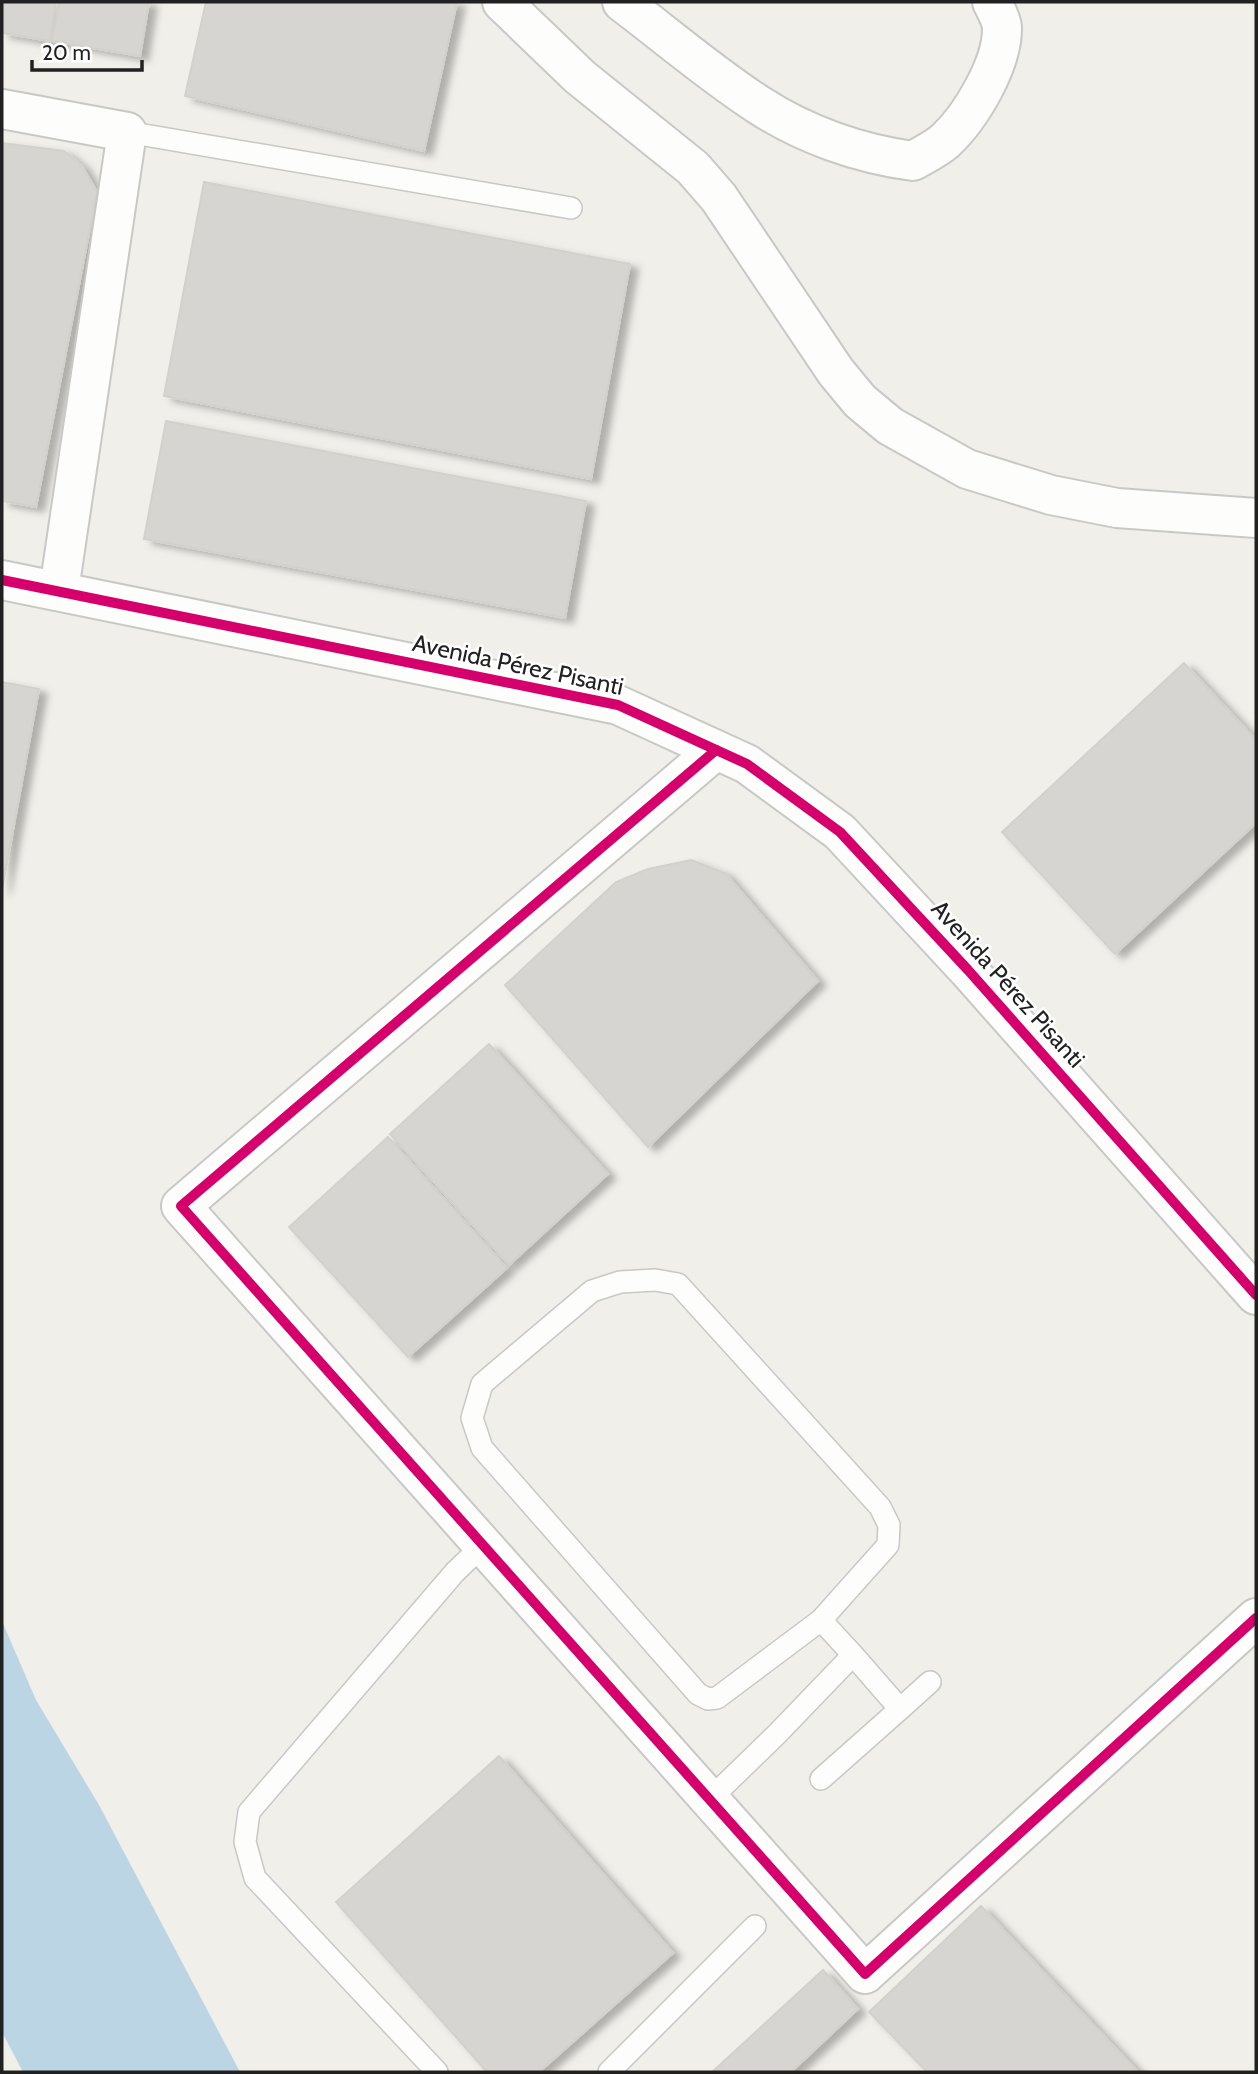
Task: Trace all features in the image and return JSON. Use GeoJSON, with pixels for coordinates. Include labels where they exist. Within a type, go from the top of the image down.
{"type":"FeatureCollection","features":[{"type":"Feature","properties":{"kind":"street"},"geometry":{"type":"LineString","coordinates":[[502,2],[580,77],[693,169],[719,198],[836,372],[860,401],[890,426],[967,469],[1051,495],[1117,508],[1256,518]]}},
{"type":"Feature","properties":{"kind":"street"},"geometry":{"type":"LineString","coordinates":[[622,2],[760,105],[809,132],[877,156],[913,161],[944,141],[972,109],[990,74],[1001,49],[1002,24],[992,2]]}},
{"type":"Feature","properties":{"kind":"street"},"geometry":{"type":"LineString","coordinates":[[2,109],[127,132],[59,590]]}},
{"type":"Feature","properties":{"kind":"street","name":"Avenida Pérez Pisanti"},"geometry":{"type":"LineString","coordinates":[[2,580],[618,705],[747,764],[840,832],[968,970],[1256,1295]]}},
{"type":"Feature","properties":{"kind":"street"},"geometry":{"type":"LineString","coordinates":[[716,750],[181,1206],[865,1974],[1256,1618]]}},
{"type":"Feature","properties":{"kind":"lane"},"geometry":{"type":"LineString","coordinates":[[127,132],[571,208]]}},
{"type":"Feature","properties":{"kind":"lane"},"geometry":{"type":"LineString","coordinates":[[655,1280],[678,1284],[880,1507],[889,1525],[888,1545],[821,1620],[717,1698],[708,1699],[698,1694],[482,1448],[472,1418],[482,1384],[593,1291],[620,1282],[655,1280]]}},
{"type":"Feature","properties":{"kind":"lane"},"geometry":{"type":"LineString","coordinates":[[438,2072],[255,1878],[245,1842],[249,1812],[455,1572],[483,1545]]}},
{"type":"Feature","properties":{"kind":"lane"},"geometry":{"type":"LineString","coordinates":[[821,1620],[900,1709]]}},
{"type":"Feature","properties":{"kind":"lane"},"geometry":{"type":"LineString","coordinates":[[710,1799],[853,1655]]}},
{"type":"Feature","properties":{"kind":"lane"},"geometry":{"type":"LineString","coordinates":[[821,1779],[930,1682]]}},
{"type":"Feature","properties":{"kind":"lane"},"geometry":{"type":"LineString","coordinates":[[608,2072],[755,1926]]}},
{"type":"Feature","properties":{"kind":"water"},"geometry":{"type":"Polygon","coordinates":[[[2,1621],[36,1700],[99,1805],[240,2072],[23,2072],[2,2032],[2,1621]]]}},
{"type":"Feature","properties":{"kind":"building"},"geometry":{"type":"Polygon","coordinates":[[[2,2],[56,2],[50,41],[2,33],[2,2]]]}},
{"type":"Feature","properties":{"kind":"building"},"geometry":{"type":"Polygon","coordinates":[[[59,2],[149,2],[140,56],[52,41],[59,2]]]}},
{"type":"Feature","properties":{"kind":"building"},"geometry":{"type":"Polygon","coordinates":[[[206,2],[457,2],[424,151],[185,96],[206,2]]]}},
{"type":"Feature","properties":{"kind":"building"},"geometry":{"type":"Polygon","coordinates":[[[2,143],[64,151],[82,166],[97,192],[36,507],[2,501],[2,143]]]}},
{"type":"Feature","properties":{"kind":"building"},"geometry":{"type":"Polygon","coordinates":[[[204,182],[630,264],[591,479],[164,396],[204,182]]]}},
{"type":"Feature","properties":{"kind":"building"},"geometry":{"type":"Polygon","coordinates":[[[166,421],[586,501],[565,618],[144,539],[166,421]]]}},
{"type":"Feature","properties":{"kind":"building"},"geometry":{"type":"Polygon","coordinates":[[[1184,663],[1256,740],[1256,823],[1115,954],[1002,832],[1184,663]]]}},
{"type":"Feature","properties":{"kind":"building"},"geometry":{"type":"Polygon","coordinates":[[[2,682],[39,689],[2,890],[2,682]]]}},
{"type":"Feature","properties":{"kind":"building"},"geometry":{"type":"Polygon","coordinates":[[[691,860],[725,873],[818,981],[648,1147],[505,985],[616,882],[648,869],[691,860]]]}},
{"type":"Feature","properties":{"kind":"building"},"geometry":{"type":"Polygon","coordinates":[[[489,1044],[608,1174],[509,1265],[390,1134],[489,1044]]]}},
{"type":"Feature","properties":{"kind":"building"},"geometry":{"type":"Polygon","coordinates":[[[388,1137],[507,1268],[408,1357],[289,1227],[388,1137]]]}},
{"type":"Feature","properties":{"kind":"building"},"geometry":{"type":"Polygon","coordinates":[[[499,1756],[673,1953],[539,2072],[487,2072],[336,1902],[499,1756]]]}},
{"type":"Feature","properties":{"kind":"building"},"geometry":{"type":"Polygon","coordinates":[[[981,1906],[1138,2072],[927,2072],[869,2012],[981,1906]]]}},
{"type":"Feature","properties":{"kind":"building"},"geometry":{"type":"Polygon","coordinates":[[[823,1970],[858,2009],[791,2072],[712,2072],[823,1970]]]}},
{"type":"Feature","properties":{"kind":"cycle path"},"geometry":{"type":"LineString","coordinates":[[2,580],[618,705],[747,764],[840,832],[968,970],[1256,1295]]}},
{"type":"Feature","properties":{"kind":"cycle path"},"geometry":{"type":"LineString","coordinates":[[716,750],[181,1206],[865,1974],[1256,1618]]}}]}
